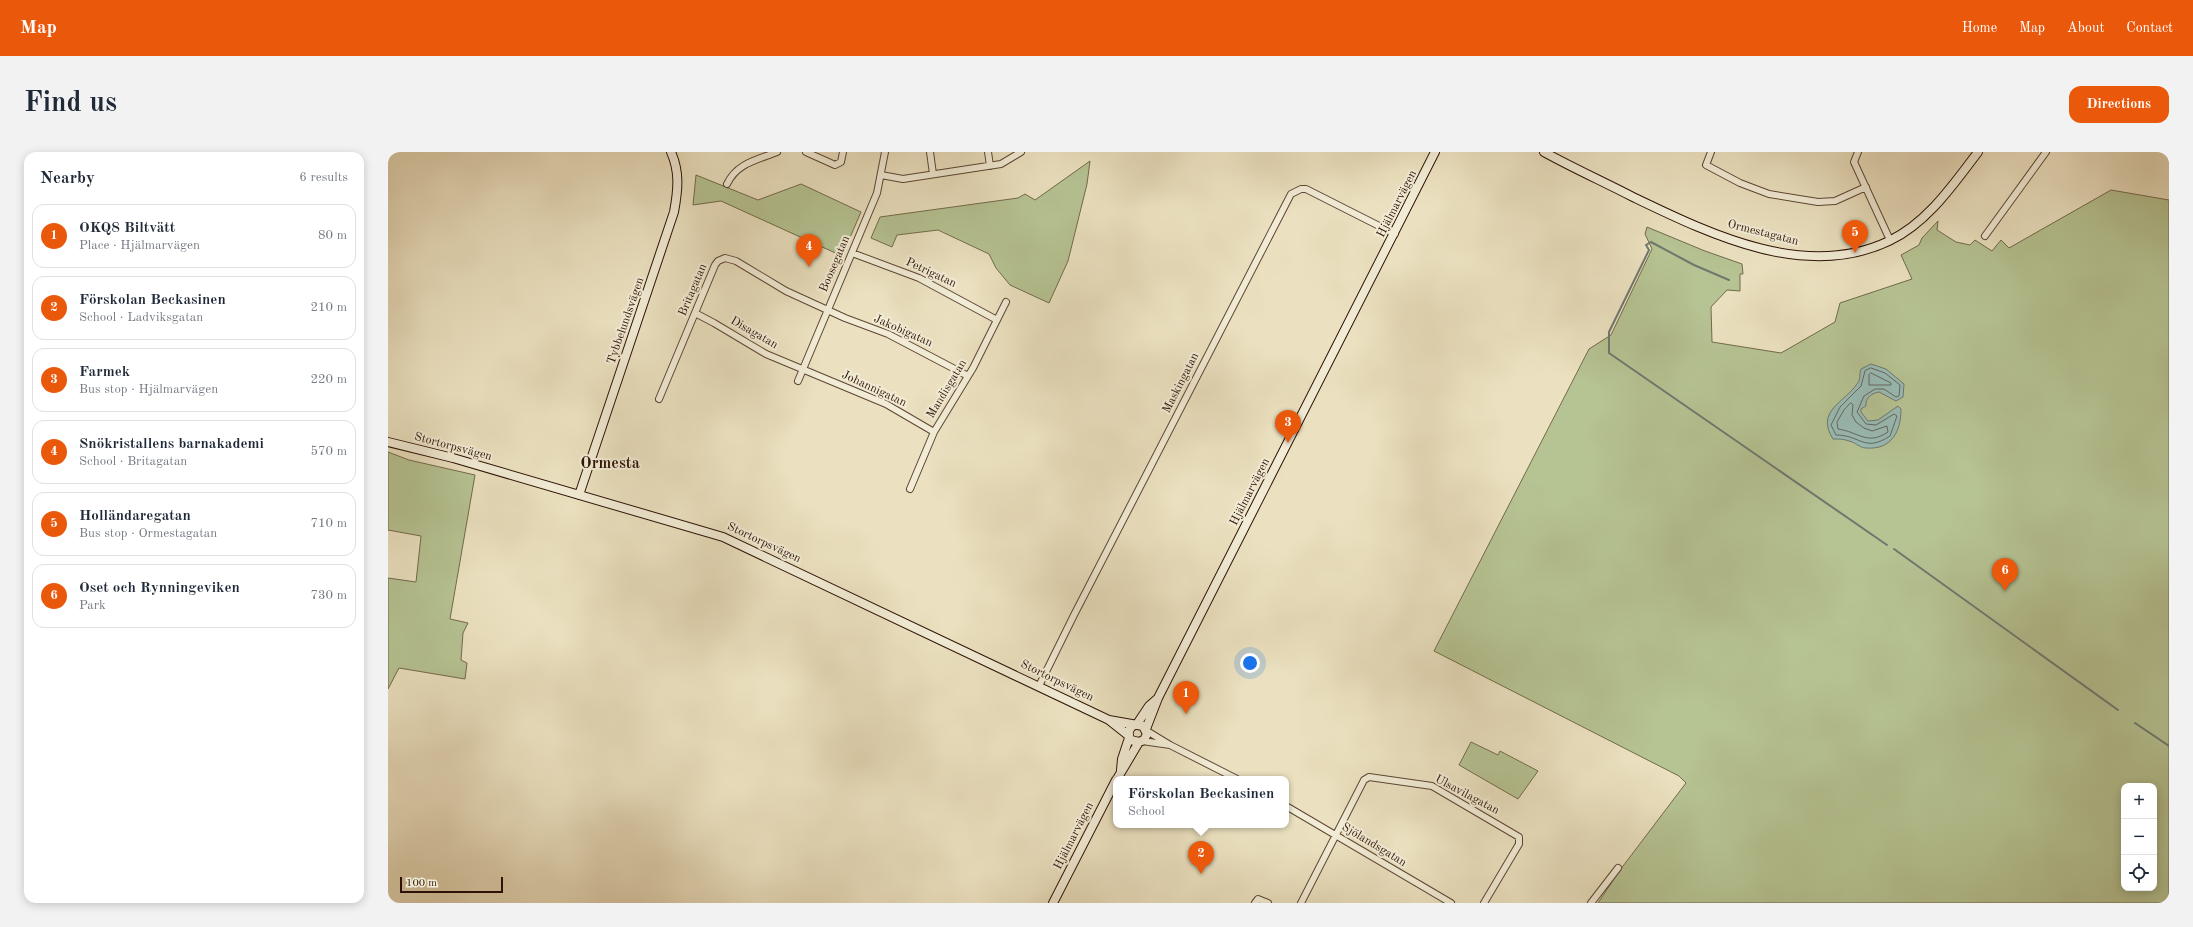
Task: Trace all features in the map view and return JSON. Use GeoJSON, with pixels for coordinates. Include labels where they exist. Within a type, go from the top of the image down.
{"type":"FeatureCollection","features":[{"type":"Feature","properties":{"kind":"street","name":"Tybbelundsvägen"},"geometry":{"type":"LineString","coordinates":[[579,495],[674,212],[678,183],[676,162],[671,152]]}},
{"type":"Feature","properties":{"kind":"street"},"geometry":{"type":"LineString","coordinates":[[727,184],[732,173],[741,166],[777,152]]}},
{"type":"Feature","properties":{"kind":"street"},"geometry":{"type":"LineString","coordinates":[[806,152],[835,165],[841,162],[843,152]]}},
{"type":"Feature","properties":{"kind":"street","name":"Boosegatan"},"geometry":{"type":"LineString","coordinates":[[798,381],[877,193],[885,152]]}},
{"type":"Feature","properties":{"kind":"street"},"geometry":{"type":"LineString","coordinates":[[930,152],[933,174]]}},
{"type":"Feature","properties":{"kind":"street"},"geometry":{"type":"LineString","coordinates":[[988,152],[990,166]]}},
{"type":"Feature","properties":{"kind":"street"},"geometry":{"type":"LineString","coordinates":[[881,175],[900,179],[1004,164],[1021,152]]}},
{"type":"Feature","properties":{"kind":"street","name":"Hjälmarvägen"},"geometry":{"type":"LineString","coordinates":[[1146,730],[1158,698],[1428,169],[1435,152]]}},
{"type":"Feature","properties":{"kind":"street","name":"Hjälmarvägen"},"geometry":{"type":"LineString","coordinates":[[1428,169],[1440,152]]}},
{"type":"Feature","properties":{"kind":"street","name":"Ormestagatan"},"geometry":{"type":"LineString","coordinates":[[1544,152],[1684,222],[1748,244],[1802,256],[1824,257],[1861,252],[1890,240],[1918,222],[1959,177],[1978,152]]}},
{"type":"Feature","properties":{"kind":"street"},"geometry":{"type":"LineString","coordinates":[[1711,152],[1706,165],[1740,183],[1769,194],[1818,202],[1835,201],[1866,187]]}},
{"type":"Feature","properties":{"kind":"street"},"geometry":{"type":"LineString","coordinates":[[1858,152],[1854,162],[1890,240]]}},
{"type":"Feature","properties":{"kind":"street"},"geometry":{"type":"LineString","coordinates":[[1985,236],[2046,152]]}},
{"type":"Feature","properties":{"kind":"street","name":"Maskingatan"},"geometry":{"type":"LineString","coordinates":[[1039,686],[1074,615],[1291,194],[1301,189],[1306,189],[1395,234]]}},
{"type":"Feature","properties":{"kind":"street","name":"Petrigatan"},"geometry":{"type":"LineString","coordinates":[[852,253],[919,278],[997,320]]}},
{"type":"Feature","properties":{"kind":"street","name":"Britagatan"},"geometry":{"type":"LineString","coordinates":[[659,399],[718,260],[725,258],[736,261],[786,292],[828,310]]}},
{"type":"Feature","properties":{"kind":"street","name":"Mandisgatan"},"geometry":{"type":"LineString","coordinates":[[910,489],[934,432],[968,376],[1006,302]]}},
{"type":"Feature","properties":{"kind":"street","name":"Jakobigatan"},"geometry":{"type":"LineString","coordinates":[[828,310],[900,340],[968,376]]}},
{"type":"Feature","properties":{"kind":"street","name":"Disagatan"},"geometry":{"type":"LineString","coordinates":[[695,314],[706,318],[766,354],[803,370]]}},
{"type":"Feature","properties":{"kind":"street","name":"Johannigatan"},"geometry":{"type":"LineString","coordinates":[[803,370],[852,388],[886,404],[934,432]]}},
{"type":"Feature","properties":{"kind":"street","name":"Stortorpsvägen"},"geometry":{"type":"LineString","coordinates":[[388,442],[453,458],[723,537],[1109,720],[1129,736]]}},
{"type":"Feature","properties":{"kind":"street","name":"Hjälmarvägen"},"geometry":{"type":"LineString","coordinates":[[1135,724],[1149,706],[1158,698]]}},
{"type":"Feature","properties":{"kind":"street","name":"Stortorpsvägen"},"geometry":{"type":"LineString","coordinates":[[1109,720],[1135,724]]}},
{"type":"Feature","properties":{"kind":"street"},"geometry":{"type":"LineString","coordinates":[[1170,745],[1134,742],[1129,736],[1129,729],[1135,724],[1143,726],[1146,730],[1170,745],[1231,776]]}},
{"type":"Feature","properties":{"kind":"street"},"geometry":{"type":"LineString","coordinates":[[1141,742],[1146,737],[1146,730]]}},
{"type":"Feature","properties":{"kind":"street","name":"Hjälmarvägen"},"geometry":{"type":"LineString","coordinates":[[1121,770],[1122,759],[1129,736]]}},
{"type":"Feature","properties":{"kind":"street","name":"Hjälmarvägen"},"geometry":{"type":"LineString","coordinates":[[1118,776],[1141,742]]}},
{"type":"Feature","properties":{"kind":"street","name":"Ulsavilagatan"},"geometry":{"type":"LineString","coordinates":[[1336,835],[1367,777],[1430,785],[1437,788],[1519,837],[1519,844],[1484,903]]}},
{"type":"Feature","properties":{"kind":"street","name":"Hjälmarvägen"},"geometry":{"type":"LineString","coordinates":[[1053,903],[1113,786]]}},
{"type":"Feature","properties":{"kind":"street","name":"Sjölandsgatan"},"geometry":{"type":"LineString","coordinates":[[1289,808],[1451,903]]}},
{"type":"Feature","properties":{"kind":"street"},"geometry":{"type":"LineString","coordinates":[[1301,903],[1336,835]]}},
{"type":"Feature","properties":{"kind":"street"},"geometry":{"type":"LineString","coordinates":[[1591,903],[1618,868]]}},
{"type":"Feature","properties":{"kind":"street"},"geometry":{"type":"LineString","coordinates":[[1255,903],[1258,899],[1268,903]]}},
{"type":"Feature","properties":{"kind":"green space"},"geometry":{"type":"Polygon","coordinates":[[[1090,161],[1087,184],[1068,261],[1049,303],[1010,285],[996,268],[989,254],[938,230],[897,235],[892,247],[871,238],[880,217],[1018,198],[1025,194],[1035,200],[1090,161]]]}},
{"type":"Feature","properties":{"kind":"green space"},"geometry":{"type":"Polygon","coordinates":[[[696,175],[758,200],[801,184],[861,212],[842,256],[721,201],[693,205],[696,175]]]}},
{"type":"Feature","properties":{"kind":"green space"},"geometry":{"type":"Polygon","coordinates":[[[2111,190],[2169,200],[2169,903],[1598,903],[1620,870],[1686,783],[1679,776],[1434,651],[1589,349],[1611,335],[1652,249],[1645,234],[1647,227],[1705,251],[1742,264],[1743,274],[1740,274],[1740,291],[1727,290],[1711,307],[1712,342],[1781,353],[1835,322],[1840,303],[1912,279],[1901,255],[1919,245],[1922,238],[1938,221],[1937,230],[1956,242],[1970,245],[1975,240],[1992,251],[2001,240],[2009,248],[2111,190]]]}},
{"type":"Feature","properties":{"kind":"green space"},"geometry":{"type":"Polygon","coordinates":[[[388,452],[409,460],[475,475],[450,619],[468,623],[463,633],[461,660],[467,663],[465,679],[399,668],[388,689],[388,578],[416,582],[421,536],[388,530],[388,452]]]}},
{"type":"Feature","properties":{"kind":"green space"},"geometry":{"type":"Polygon","coordinates":[[[1471,742],[1498,755],[1500,751],[1538,771],[1518,799],[1459,765],[1471,742]]]}},
{"type":"Feature","properties":{"kind":"water"},"geometry":{"type":"Polygon","coordinates":[[[1871,364],[1886,369],[1904,384],[1903,397],[1896,401],[1879,392],[1870,396],[1866,406],[1861,409],[1861,412],[1868,421],[1878,420],[1898,406],[1901,409],[1899,425],[1893,438],[1882,446],[1866,448],[1847,440],[1833,439],[1828,429],[1827,421],[1834,408],[1858,382],[1861,369],[1871,364]]]}},
{"type":"Feature","properties":{"kind":"waterway"},"geometry":{"type":"LineString","coordinates":[[1729,280],[1694,265],[1651,242],[1646,245],[1649,250],[1609,332],[1609,353],[1887,545]]}},
{"type":"Feature","properties":{"kind":"waterway"},"geometry":{"type":"LineString","coordinates":[[1894,549],[2118,710]]}},
{"type":"Feature","properties":{"kind":"waterway"},"geometry":{"type":"LineString","coordinates":[[2135,723],[2169,746]]}},
{"type":"Feature","properties":{"kind":"place","name":"Holländaregatan"},"geometry":{"type":"Point","coordinates":[1855,253]}},
{"type":"Feature","properties":{"kind":"place","name":"Snökristallens barnakademi"},"geometry":{"type":"Point","coordinates":[809,267]}},
{"type":"Feature","properties":{"kind":"place","name":"Farmek"},"geometry":{"type":"Point","coordinates":[1288,443]}},
{"type":"Feature","properties":{"kind":"place","name":"Oset och Rynningeviken"},"geometry":{"type":"Point","coordinates":[2005,591]}},
{"type":"Feature","properties":{"kind":"place","name":"OKQ8 Biltvätt"},"geometry":{"type":"Point","coordinates":[1186,714]}},
{"type":"Feature","properties":{"kind":"place","name":"Förskolan Beckasinen"},"geometry":{"type":"Point","coordinates":[1201,874]}},
{"type":"Feature","properties":{"kind":"district","name":"Ormesta"},"geometry":{"type":"Point","coordinates":[610,464]}}]}
